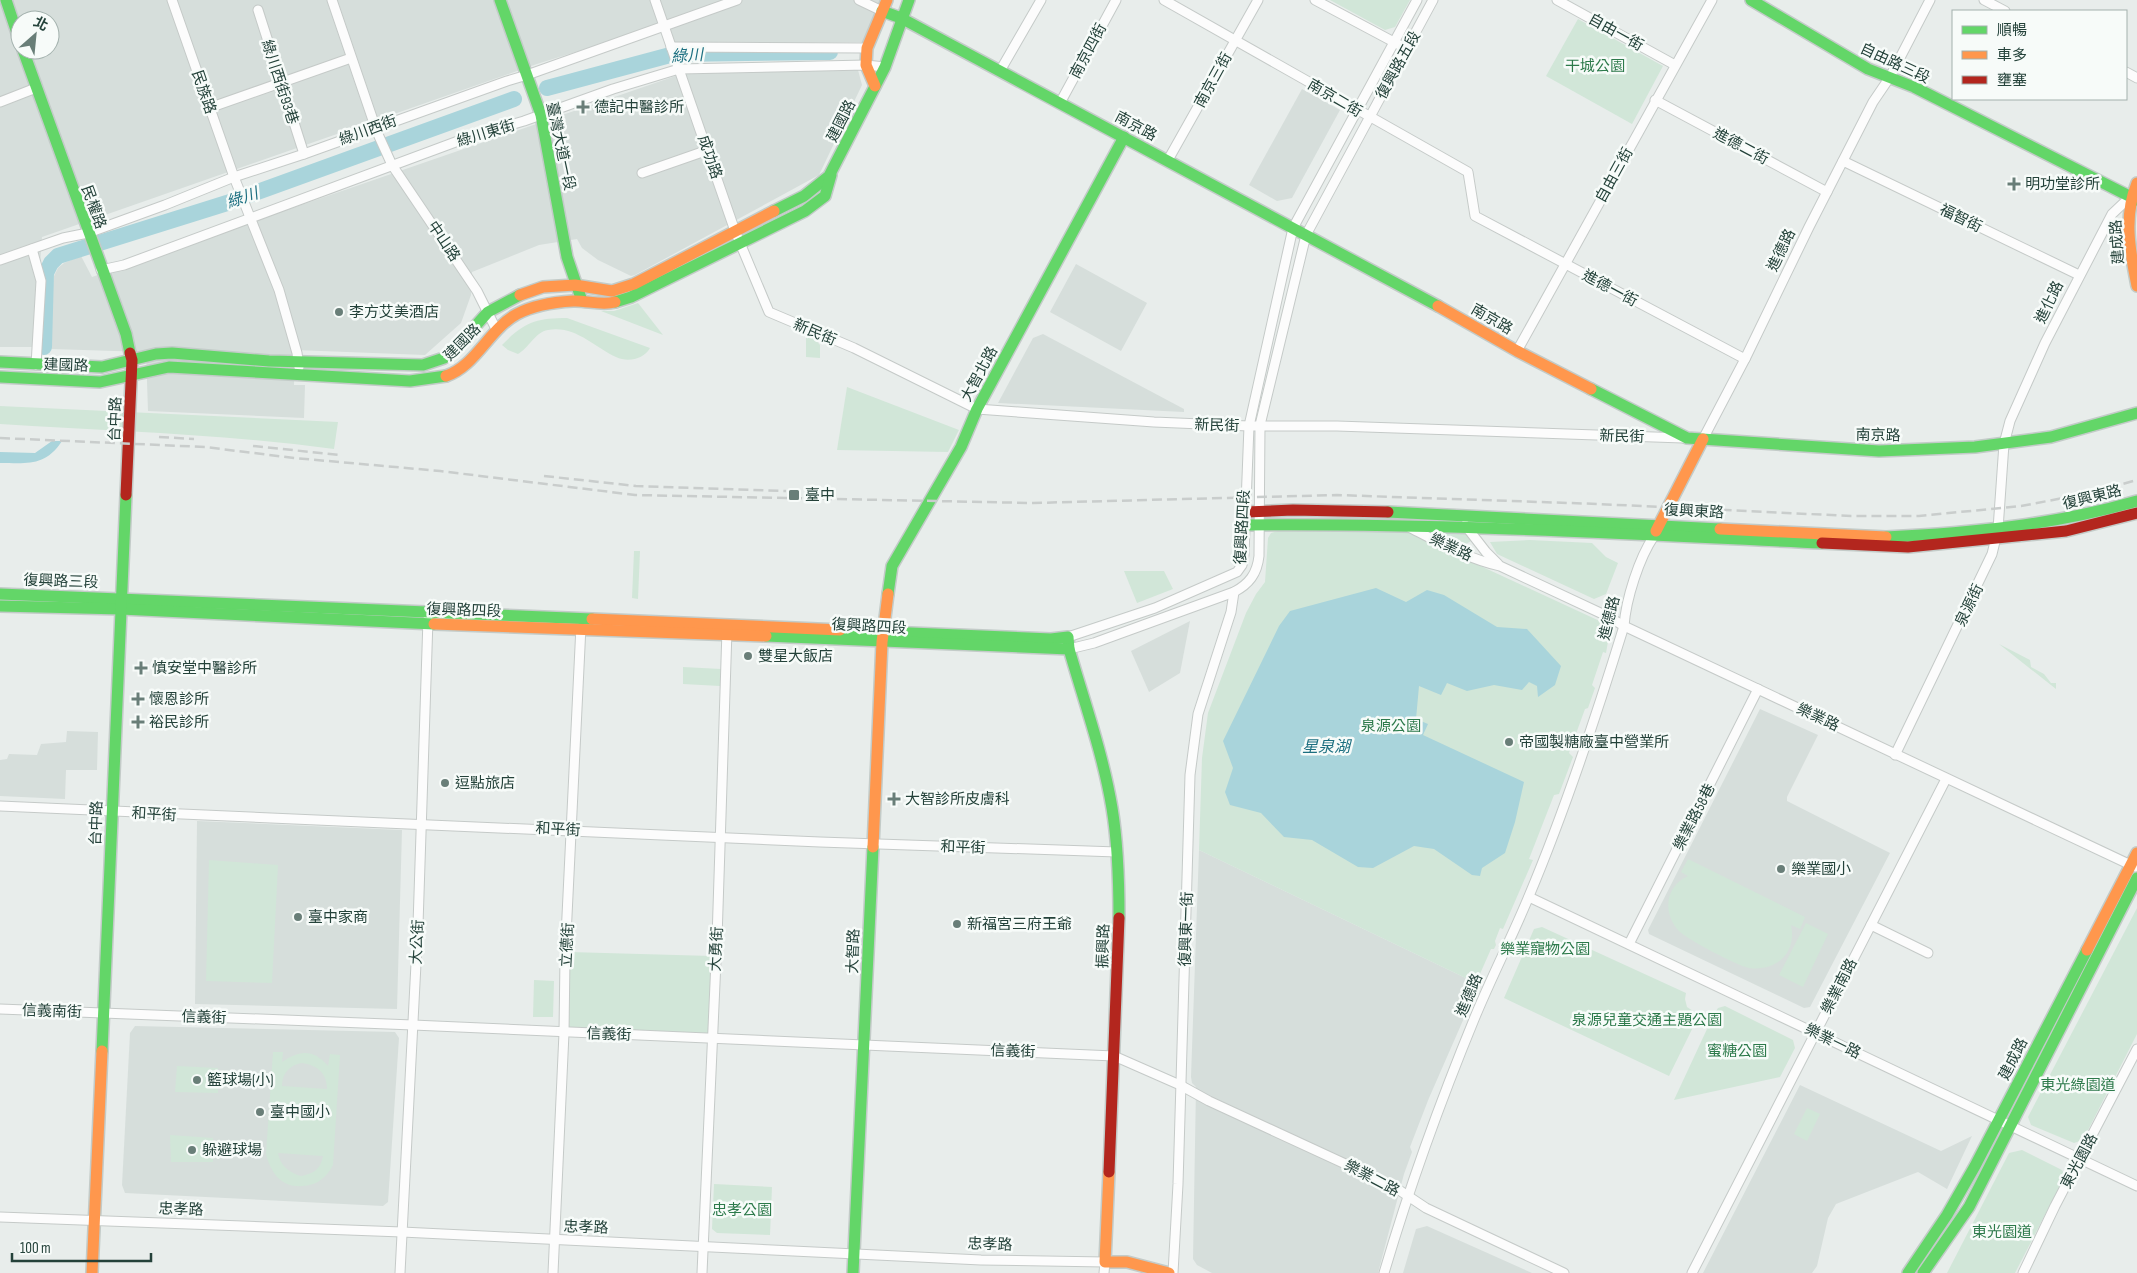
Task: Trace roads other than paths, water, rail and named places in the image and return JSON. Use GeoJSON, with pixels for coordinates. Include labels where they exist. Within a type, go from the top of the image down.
{"type":"FeatureCollection","features":[{"type":"Feature","properties":{"kind":"main road"},"geometry":{"type":"LineString","coordinates":[[6,0],[10,12]]}},
{"type":"Feature","properties":{"kind":"main road","name":"臺灣大道一段"},"geometry":{"type":"LineString","coordinates":[[500,0],[540,112],[567,257],[582,301]]}},
{"type":"Feature","properties":{"kind":"main road","name":"建國路"},"geometry":{"type":"LineString","coordinates":[[0,377],[100,382],[169,367],[410,381],[447,376],[459,370],[469,361],[496,329],[509,318],[528,309],[582,301],[610,303],[631,297],[737,237],[814,190],[829,176],[834,168],[885,67],[909,0]]}},
{"type":"Feature","properties":{"kind":"main road","name":"自由路三段"},"geometry":{"type":"LineString","coordinates":[[1752,0],[1868,68],[1890,77],[2134,198]]}},
{"type":"Feature","properties":{"kind":"main road"},"geometry":{"type":"LineString","coordinates":[[875,86],[866,65],[868,48],[885,5]]}},
{"type":"Feature","properties":{"kind":"main road","name":"南京路"},"geometry":{"type":"LineString","coordinates":[[885,5],[901,18],[1454,314],[1517,351],[1687,438],[1879,451],[1976,447],[2064,434],[2137,413]]}},
{"type":"Feature","properties":{"kind":"main road","name":"民權路"},"geometry":{"type":"LineString","coordinates":[[26,60],[101,270],[126,334],[132,360],[131,375]]}},
{"type":"Feature","properties":{"kind":"main road","name":"大智北路"},"geometry":{"type":"LineString","coordinates":[[882,637],[894,561],[961,447],[976,409],[1124,137]]}},
{"type":"Feature","properties":{"kind":"main road","name":"建國路"},"geometry":{"type":"LineString","coordinates":[[0,362],[102,367],[156,354],[172,353],[299,362],[412,365],[432,362],[444,358],[452,352],[488,312],[510,299],[543,287],[575,285],[606,292],[619,290],[737,237],[805,211],[825,196],[834,168]]}},
{"type":"Feature","properties":{"kind":"main road","name":"進化路"},"geometry":{"type":"LineString","coordinates":[[2134,198],[2137,183]]}},
{"type":"Feature","properties":{"kind":"main road","name":"建成路"},"geometry":{"type":"LineString","coordinates":[[2134,198],[2129,240],[2137,286]]}},
{"type":"Feature","properties":{"kind":"main road","name":"台中路"},"geometry":{"type":"LineString","coordinates":[[92,1273],[131,375]]}},
{"type":"Feature","properties":{"kind":"main road","name":"進德路"},"geometry":{"type":"LineString","coordinates":[[1654,536],[1702,439]]}},
{"type":"Feature","properties":{"kind":"main road","name":"復興東路"},"geometry":{"type":"LineString","coordinates":[[1246,525],[1466,527],[1908,547],[1996,534],[2075,518],[2137,501]]}},
{"type":"Feature","properties":{"kind":"main road","name":"復興東路"},"geometry":{"type":"LineString","coordinates":[[1246,512],[1346,510],[1659,524],[1880,537],[2066,531],[2137,513]]}},
{"type":"Feature","properties":{"kind":"main road","name":"復興路三段"},"geometry":{"type":"LineString","coordinates":[[0,594],[121,603]]}},
{"type":"Feature","properties":{"kind":"main road","name":"復興路三段"},"geometry":{"type":"LineString","coordinates":[[0,606],[121,603]]}},
{"type":"Feature","properties":{"kind":"main road","name":"復興路四段"},"geometry":{"type":"LineString","coordinates":[[121,603],[428,611],[582,618],[727,630],[882,637],[1051,639],[1069,643]]}},
{"type":"Feature","properties":{"kind":"main road","name":"復興路四段"},"geometry":{"type":"LineString","coordinates":[[121,603],[280,618],[581,630],[727,630]]}},
{"type":"Feature","properties":{"kind":"main road","name":"大智路"},"geometry":{"type":"LineString","coordinates":[[853,1273],[864,1046],[871,842],[878,744],[882,637]]}},
{"type":"Feature","properties":{"kind":"main road","name":"振興路"},"geometry":{"type":"LineString","coordinates":[[1069,643],[1108,792],[1117,852],[1119,918],[1104,1267]]}},
{"type":"Feature","properties":{"kind":"main road","name":"建成路"},"geometry":{"type":"LineString","coordinates":[[1908,1273],[1947,1216],[1999,1122],[2134,866],[2137,853]]}},
{"type":"Feature","properties":{"kind":"main road","name":"建成路"},"geometry":{"type":"LineString","coordinates":[[1923,1273],[1969,1206],[2137,878]]}},
{"type":"Feature","properties":{"kind":"main road","name":"忠孝路"},"geometry":{"type":"LineString","coordinates":[[1104,1267],[1127,1262],[1169,1273]]}},
{"type":"Feature","properties":{"kind":"street","name":"民族路"},"geometry":{"type":"LineString","coordinates":[[172,0],[209,108],[252,218]]}},
{"type":"Feature","properties":{"kind":"street"},"geometry":{"type":"LineString","coordinates":[[332,0],[350,58],[376,129]]}},
{"type":"Feature","properties":{"kind":"street","name":"成功路"},"geometry":{"type":"LineString","coordinates":[[655,0],[737,237],[769,312]]}},
{"type":"Feature","properties":{"kind":"street","name":"綠川西街"},"geometry":{"type":"LineString","coordinates":[[0,260],[63,238],[90,238],[165,205],[507,81],[528,78],[737,0]]}},
{"type":"Feature","properties":{"kind":"street"},"geometry":{"type":"LineString","coordinates":[[859,0],[885,5]]}},
{"type":"Feature","properties":{"kind":"street"},"geometry":{"type":"LineString","coordinates":[[1000,71],[1041,0]]}},
{"type":"Feature","properties":{"kind":"street","name":"南京四街"},"geometry":{"type":"LineString","coordinates":[[1060,103],[1116,0]]}},
{"type":"Feature","properties":{"kind":"street","name":"南京二街"},"geometry":{"type":"LineString","coordinates":[[1164,0],[1468,172],[1475,216]]}},
{"type":"Feature","properties":{"kind":"street","name":"南京三街"},"geometry":{"type":"LineString","coordinates":[[1168,160],[1258,0]]}},
{"type":"Feature","properties":{"kind":"street"},"geometry":{"type":"LineString","coordinates":[[1315,0],[1407,49]]}},
{"type":"Feature","properties":{"kind":"street","name":"復興路五段"},"geometry":{"type":"LineString","coordinates":[[1293,228],[1417,0]]}},
{"type":"Feature","properties":{"kind":"street","name":"復興路五段"},"geometry":{"type":"LineString","coordinates":[[1306,236],[1368,117],[1433,0]]}},
{"type":"Feature","properties":{"kind":"street","name":"自由一街"},"geometry":{"type":"LineString","coordinates":[[1557,0],[1675,65]]}},
{"type":"Feature","properties":{"kind":"street","name":"自由三街"},"geometry":{"type":"LineString","coordinates":[[1517,351],[1712,0]]}},
{"type":"Feature","properties":{"kind":"street","name":"進德路"},"geometry":{"type":"LineString","coordinates":[[1702,439],[1745,359],[1873,102],[1890,77],[1930,0]]}},
{"type":"Feature","properties":{"kind":"street"},"geometry":{"type":"LineString","coordinates":[[1984,0],[2003,10]]}},
{"type":"Feature","properties":{"kind":"street","name":"綠川西街93巷"},"geometry":{"type":"LineString","coordinates":[[258,10],[280,84],[304,154]]}},
{"type":"Feature","properties":{"kind":"street"},"geometry":{"type":"LineString","coordinates":[[671,47],[868,48]]}},
{"type":"Feature","properties":{"kind":"street"},"geometry":{"type":"LineString","coordinates":[[209,108],[350,58]]}},
{"type":"Feature","properties":{"kind":"street","name":"綠川東街"},"geometry":{"type":"LineString","coordinates":[[101,270],[124,265],[540,112],[679,69],[866,65],[885,67]]}},
{"type":"Feature","properties":{"kind":"street"},"geometry":{"type":"LineString","coordinates":[[0,102],[36,88]]}},
{"type":"Feature","properties":{"kind":"street","name":"進德二街"},"geometry":{"type":"LineString","coordinates":[[1655,100],[1827,192]]}},
{"type":"Feature","properties":{"kind":"street","name":"中山路"},"geometry":{"type":"LineString","coordinates":[[376,129],[392,165],[477,291],[496,329]]}},
{"type":"Feature","properties":{"kind":"street"},"geometry":{"type":"LineString","coordinates":[[642,173],[708,150]]}},
{"type":"Feature","properties":{"kind":"street","name":"福智街"},"geometry":{"type":"LineString","coordinates":[[1843,161],[2079,275]]}},
{"type":"Feature","properties":{"kind":"street"},"geometry":{"type":"LineString","coordinates":[[814,190],[825,196]]}},
{"type":"Feature","properties":{"kind":"street","name":"進化路"},"geometry":{"type":"LineString","coordinates":[[2004,444],[2014,411],[2079,275],[2112,214],[2134,198]]}},
{"type":"Feature","properties":{"kind":"street","name":"進德一街"},"geometry":{"type":"LineString","coordinates":[[1475,216],[1745,359]]}},
{"type":"Feature","properties":{"kind":"street"},"geometry":{"type":"LineString","coordinates":[[252,218],[279,290],[299,362],[300,375]]}},
{"type":"Feature","properties":{"kind":"street","name":"復興路四段"},"geometry":{"type":"LineString","coordinates":[[1069,643],[1237,572],[1244,560],[1249,426],[1293,228]]}},
{"type":"Feature","properties":{"kind":"street","name":"復興路四段"},"geometry":{"type":"LineString","coordinates":[[1069,643],[1094,643],[1234,592],[1247,584],[1256,570],[1258,556],[1260,425],[1306,236]]}},
{"type":"Feature","properties":{"kind":"street"},"geometry":{"type":"LineString","coordinates":[[32,249],[41,281],[36,365]]}},
{"type":"Feature","properties":{"kind":"street","name":"新民街"},"geometry":{"type":"LineString","coordinates":[[769,312],[854,348],[976,409],[1154,422],[1249,426],[1347,426],[1687,438]]}},
{"type":"Feature","properties":{"kind":"street","name":"泉源街"},"geometry":{"type":"LineString","coordinates":[[1895,754],[1990,561],[1996,534],[2004,444]]}},
{"type":"Feature","properties":{"kind":"street","name":"樂業路"},"geometry":{"type":"LineString","coordinates":[[1457,515],[1490,557],[1500,566]]}},
{"type":"Feature","properties":{"kind":"street","name":"樂業路"},"geometry":{"type":"LineString","coordinates":[[1404,525],[1485,563],[1500,566],[1946,779],[2134,866]]}},
{"type":"Feature","properties":{"kind":"street","name":"進德路"},"geometry":{"type":"LineString","coordinates":[[1384,1273],[1416,1168],[1475,1018],[1529,897],[1579,768],[1624,626],[1625,609],[1647,546],[1654,536]]}},
{"type":"Feature","properties":{"kind":"street","name":"復興東一街"},"geometry":{"type":"LineString","coordinates":[[1173,1273],[1178,1184],[1190,775],[1198,714],[1231,612],[1234,592]]}},
{"type":"Feature","properties":{"kind":"street","name":"大公街"},"geometry":{"type":"LineString","coordinates":[[400,1273],[413,1025],[428,611]]}},
{"type":"Feature","properties":{"kind":"street","name":"立德街"},"geometry":{"type":"LineString","coordinates":[[553,1273],[564,1033],[565,957],[582,618]]}},
{"type":"Feature","properties":{"kind":"street","name":"大勇街"},"geometry":{"type":"LineString","coordinates":[[702,1273],[721,838],[727,630]]}},
{"type":"Feature","properties":{"kind":"street","name":"樂業路58巷"},"geometry":{"type":"LineString","coordinates":[[1629,944],[1758,689]]}},
{"type":"Feature","properties":{"kind":"street","name":"樂業南路"},"geometry":{"type":"LineString","coordinates":[[1692,1273],[1946,779]]}},
{"type":"Feature","properties":{"kind":"street","name":"和平街"},"geometry":{"type":"LineString","coordinates":[[0,806],[269,817],[421,826],[572,830],[721,838],[1117,852]]}},
{"type":"Feature","properties":{"kind":"street","name":"樂業一路"},"geometry":{"type":"LineString","coordinates":[[1529,897],[2137,1186]]}},
{"type":"Feature","properties":{"kind":"street"},"geometry":{"type":"LineString","coordinates":[[1871,925],[1928,953]]}},
{"type":"Feature","properties":{"kind":"street","name":"信義南街"},"geometry":{"type":"LineString","coordinates":[[0,1009],[104,1013]]}},
{"type":"Feature","properties":{"kind":"street","name":"信義街"},"geometry":{"type":"LineString","coordinates":[[104,1013],[1114,1056]]}},
{"type":"Feature","properties":{"kind":"street","name":"東光園路"},"geometry":{"type":"LineString","coordinates":[[2023,1273],[2055,1206],[2137,1049]]}},
{"type":"Feature","properties":{"kind":"street","name":"樂業二路"},"geometry":{"type":"LineString","coordinates":[[1114,1056],[1394,1186],[1426,1208],[1564,1273]]}},
{"type":"Feature","properties":{"kind":"street","name":"忠孝路"},"geometry":{"type":"LineString","coordinates":[[0,1217],[402,1232],[554,1241],[854,1253],[1104,1267]]}},
{"type":"Feature","properties":{"kind":"water"},"geometry":{"type":"Polygon","coordinates":[[[52,441],[62,441],[49,455],[35,462],[0,463],[0,452],[35,453],[52,441]]]}},
{"type":"Feature","properties":{"kind":"water","name":"星泉湖"},"geometry":{"type":"Polygon","coordinates":[[[1376,588],[1406,602],[1427,590],[1444,595],[1497,627],[1527,629],[1561,666],[1555,685],[1538,697],[1537,686],[1529,682],[1522,690],[1494,685],[1467,691],[1447,683],[1441,695],[1419,686],[1416,719],[1428,724],[1423,735],[1524,782],[1515,822],[1505,853],[1482,868],[1480,876],[1472,875],[1434,849],[1414,846],[1373,868],[1358,867],[1312,840],[1284,837],[1261,813],[1230,805],[1225,792],[1233,768],[1223,741],[1279,626],[1290,611],[1376,588]]]}},
{"type":"Feature","properties":{"kind":"waterway","name":"綠川"},"geometry":{"type":"LineString","coordinates":[[547,88],[674,54],[830,52]]}},
{"type":"Feature","properties":{"kind":"waterway","name":"綠川"},"geometry":{"type":"LineString","coordinates":[[44,347],[46,273],[51,263],[58,256],[227,203],[514,99]]}},
{"type":"Feature","properties":{"kind":"railway"},"geometry":{"type":"LineString","coordinates":[[159,437],[194,439]]}},
{"type":"Feature","properties":{"kind":"railway"},"geometry":{"type":"LineString","coordinates":[[0,438],[205,447],[294,458],[440,471],[635,495],[1033,503],[1337,495],[1598,504],[1851,516],[1919,516],[2021,506],[2090,493],[2137,480]]}},
{"type":"Feature","properties":{"kind":"railway"},"geometry":{"type":"LineString","coordinates":[[253,446],[340,455]]}},
{"type":"Feature","properties":{"kind":"railway"},"geometry":{"type":"LineString","coordinates":[[544,476],[636,486],[786,491]]}},
{"type":"Feature","properties":{"kind":"place","name":"德記中醫診所"},"geometry":{"type":"Point","coordinates":[583,107]}},
{"type":"Feature","properties":{"kind":"place","name":"明功堂診所"},"geometry":{"type":"Point","coordinates":[2014,184]}},
{"type":"Feature","properties":{"kind":"place","name":"李方艾美酒店"},"geometry":{"type":"Point","coordinates":[339,312]}},
{"type":"Feature","properties":{"kind":"place","name":"臺中"},"geometry":{"type":"Point","coordinates":[794,495]}},
{"type":"Feature","properties":{"kind":"place","name":"雙星大飯店"},"geometry":{"type":"Point","coordinates":[748,656]}},
{"type":"Feature","properties":{"kind":"place","name":"慎安堂中醫診所"},"geometry":{"type":"Point","coordinates":[141,668]}},
{"type":"Feature","properties":{"kind":"place","name":"懷恩診所"},"geometry":{"type":"Point","coordinates":[138,699]}},
{"type":"Feature","properties":{"kind":"place","name":"裕民診所"},"geometry":{"type":"Point","coordinates":[138,722]}},
{"type":"Feature","properties":{"kind":"place","name":"帝國製糖廠臺中營業所"},"geometry":{"type":"Point","coordinates":[1509,742]}},
{"type":"Feature","properties":{"kind":"place","name":"逗點旅店"},"geometry":{"type":"Point","coordinates":[445,783]}},
{"type":"Feature","properties":{"kind":"place","name":"大智診所皮膚科"},"geometry":{"type":"Point","coordinates":[894,799]}},
{"type":"Feature","properties":{"kind":"place","name":"樂業國小"},"geometry":{"type":"Point","coordinates":[1781,869]}},
{"type":"Feature","properties":{"kind":"place","name":"臺中家商"},"geometry":{"type":"Point","coordinates":[298,917]}},
{"type":"Feature","properties":{"kind":"place","name":"新福宮三府王爺"},"geometry":{"type":"Point","coordinates":[957,924]}},
{"type":"Feature","properties":{"kind":"place","name":"籃球場(小)"},"geometry":{"type":"Point","coordinates":[197,1080]}},
{"type":"Feature","properties":{"kind":"place","name":"臺中國小"},"geometry":{"type":"Point","coordinates":[260,1112]}},
{"type":"Feature","properties":{"kind":"place","name":"躲避球場"},"geometry":{"type":"Point","coordinates":[192,1150]}},
{"type":"Feature","properties":{"kind":"park label","name":"干城公園"},"geometry":{"type":"Point","coordinates":[1595,66]}},
{"type":"Feature","properties":{"kind":"park label","name":"泉源公園"},"geometry":{"type":"Point","coordinates":[1391,726]}},
{"type":"Feature","properties":{"kind":"park label","name":"樂業寵物公園"},"geometry":{"type":"Point","coordinates":[1545,949]}},
{"type":"Feature","properties":{"kind":"park label","name":"泉源兒童交通主題公園"},"geometry":{"type":"Point","coordinates":[1647,1020]}},
{"type":"Feature","properties":{"kind":"park label","name":"蜜糖公園"},"geometry":{"type":"Point","coordinates":[1737,1051]}},
{"type":"Feature","properties":{"kind":"park label","name":"東光綠園道"},"geometry":{"type":"Point","coordinates":[2078,1085]}},
{"type":"Feature","properties":{"kind":"park label","name":"忠孝公園"},"geometry":{"type":"Point","coordinates":[742,1210]}},
{"type":"Feature","properties":{"kind":"park label","name":"東光園道"},"geometry":{"type":"Point","coordinates":[2002,1232]}}]}
